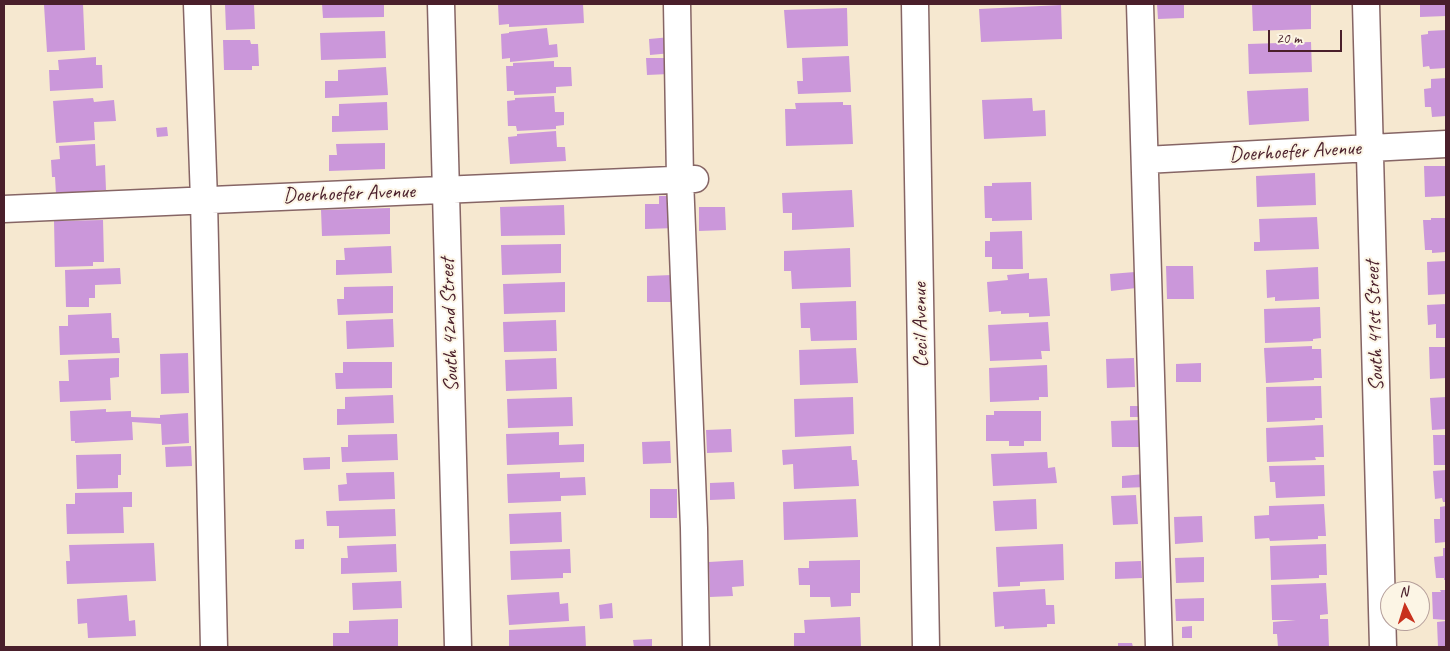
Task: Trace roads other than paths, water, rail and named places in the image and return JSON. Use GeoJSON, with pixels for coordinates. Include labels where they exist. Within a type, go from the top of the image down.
{"type":"FeatureCollection","features":[{"type":"Feature","properties":{"kind":"street"},"geometry":{"type":"LineString","coordinates":[[197,4],[204,200],[214,647]]}},
{"type":"Feature","properties":{"kind":"street","name":"South 42nd Street"},"geometry":{"type":"LineString","coordinates":[[441,4],[458,647]]}},
{"type":"Feature","properties":{"kind":"street"},"geometry":{"type":"LineString","coordinates":[[677,4],[687,179],[696,647]]}},
{"type":"Feature","properties":{"kind":"street","name":"Cecil Avenue"},"geometry":{"type":"LineString","coordinates":[[915,4],[926,647]]}},
{"type":"Feature","properties":{"kind":"street"},"geometry":{"type":"LineString","coordinates":[[1140,4],[1159,647]]}},
{"type":"Feature","properties":{"kind":"street","name":"South 41st Street"},"geometry":{"type":"LineString","coordinates":[[1366,4],[1384,647]]}},
{"type":"Feature","properties":{"kind":"street","name":"Doerhoefer Avenue"},"geometry":{"type":"LineString","coordinates":[[1145,160],[1446,144]]}},
{"type":"Feature","properties":{"kind":"street","name":"Doerhoefer Avenue"},"geometry":{"type":"LineString","coordinates":[[4,209],[687,179]]}}]}
